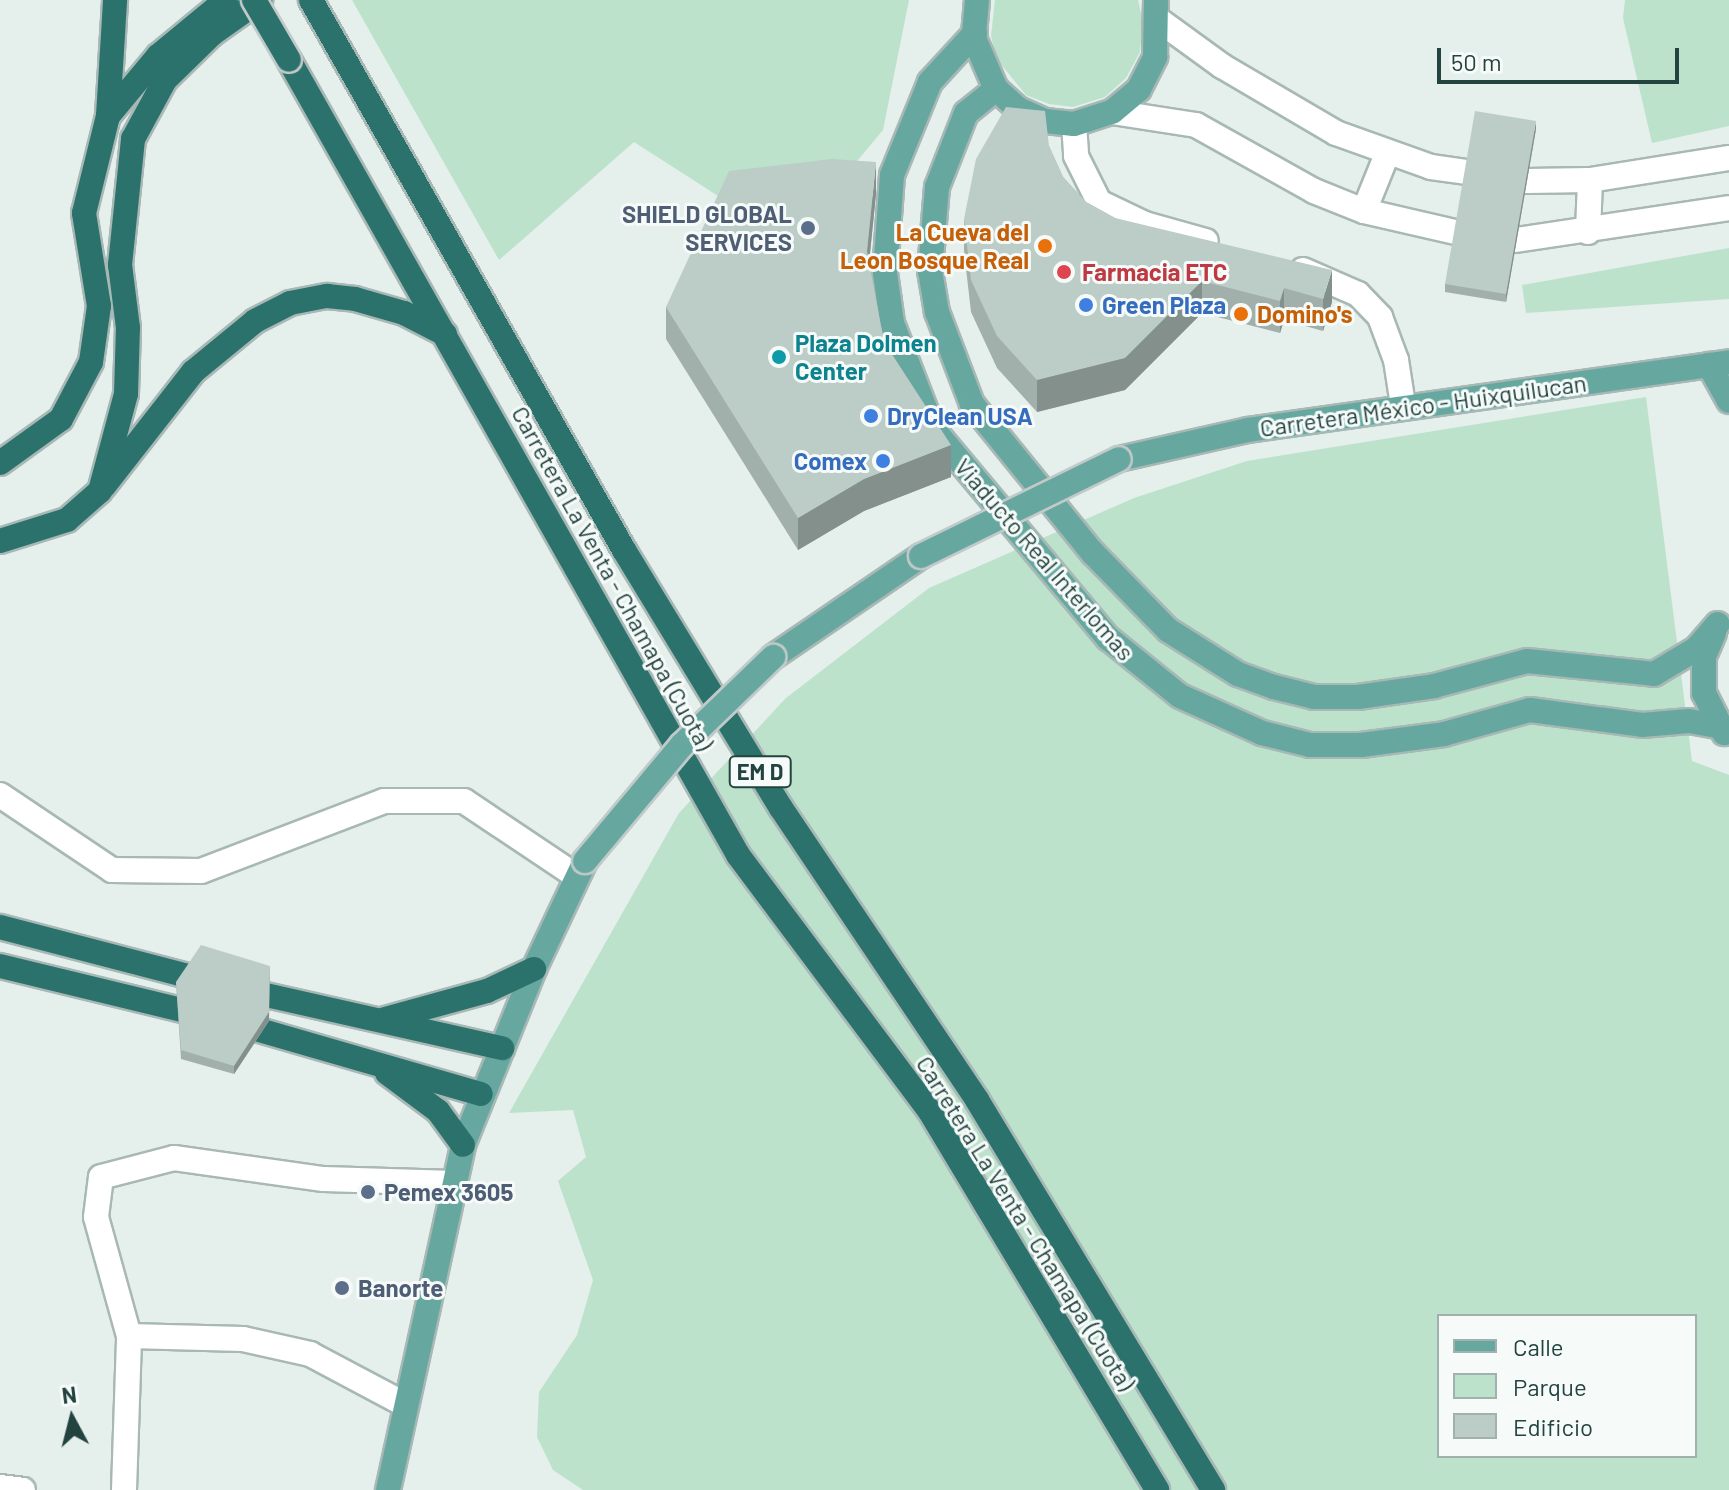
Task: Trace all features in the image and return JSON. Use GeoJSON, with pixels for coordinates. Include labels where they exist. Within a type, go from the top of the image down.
{"type":"FeatureCollection","features":[{"type":"Feature","properties":{"kind":"highway"},"geometry":{"type":"LineString","coordinates":[[0,463],[61,419],[91,362],[99,306],[84,213],[108,116],[115,0]]}},
{"type":"Feature","properties":{"kind":"highway"},"geometry":{"type":"LineString","coordinates":[[108,116],[158,56],[226,0]]}},
{"type":"Feature","properties":{"kind":"highway","name":"Carretera La Venta - Chamapa (Cuota)"},"geometry":{"type":"LineString","coordinates":[[254,0],[738,855],[929,1110],[1157,1490]]}},
{"type":"Feature","properties":{"kind":"highway"},"geometry":{"type":"LineString","coordinates":[[100,491],[126,394],[128,328],[120,265],[133,139],[165,80],[212,34],[260,0]]}},
{"type":"Feature","properties":{"kind":"highway","name":"Carretera La Venta - Chamapa (Cuota)"},"geometry":{"type":"LineString","coordinates":[[311,0],[632,563],[781,808],[977,1100],[1213,1490]]}},
{"type":"Feature","properties":{"kind":"highway"},"geometry":{"type":"LineString","coordinates":[[0,541],[67,520],[100,491],[193,372],[255,321],[290,303],[327,296],[355,299],[404,313],[445,334]]}},
{"type":"Feature","properties":{"kind":"highway"},"geometry":{"type":"LineString","coordinates":[[0,927],[375,1021],[502,1048]]}},
{"type":"Feature","properties":{"kind":"highway"},"geometry":{"type":"LineString","coordinates":[[0,966],[369,1061],[481,1094]]}},
{"type":"Feature","properties":{"kind":"highway"},"geometry":{"type":"LineString","coordinates":[[375,1021],[444,1006],[534,969]]}},
{"type":"Feature","properties":{"kind":"highway"},"geometry":{"type":"LineString","coordinates":[[369,1061],[438,1111],[463,1145]]}},
{"type":"Feature","properties":{"kind":"main road"},"geometry":{"type":"LineString","coordinates":[[977,0],[975,33],[982,65],[996,89],[1018,109],[1045,121],[1074,124],[1112,112],[1139,89],[1155,57],[1161,6]]}},
{"type":"Feature","properties":{"kind":"main road","name":"Viaducto Real Interlomas"},"geometry":{"type":"LineString","coordinates":[[975,33],[930,82],[892,175],[885,273],[892,323],[933,429],[1119,648],[1180,696],[1221,718],[1310,745],[1361,745],[1444,734],[1530,710],[1642,725],[1689,721],[1723,732]]}},
{"type":"Feature","properties":{"kind":"main road","name":"Viaducto Real Interlomas"},"geometry":{"type":"LineString","coordinates":[[996,89],[966,113],[937,187],[930,271],[937,312],[972,404],[1092,552],[1168,630],[1238,674],[1274,687],[1314,697],[1358,697],[1434,686],[1527,661],[1654,674],[1696,649],[1723,618]]}},
{"type":"Feature","properties":{"kind":"main road"},"geometry":{"type":"LineString","coordinates":[[1719,364],[1729,401]]}},
{"type":"Feature","properties":{"kind":"main road","name":"Carretera México - Huixquilucan"},"geometry":{"type":"LineString","coordinates":[[580,869],[682,745],[773,657],[921,556],[1119,459],[1248,430],[1403,405],[1719,364]]}},
{"type":"Feature","properties":{"kind":"main road"},"geometry":{"type":"LineString","coordinates":[[1723,618],[1704,657],[1704,681],[1723,732]]}},
{"type":"Feature","properties":{"kind":"main road"},"geometry":{"type":"LineString","coordinates":[[388,1490],[463,1145],[481,1094],[580,869]]}},
{"type":"Feature","properties":{"kind":"street"},"geometry":{"type":"LineString","coordinates":[[1161,6],[1295,112],[1387,154],[1466,172]]}},
{"type":"Feature","properties":{"kind":"street"},"geometry":{"type":"LineString","coordinates":[[1112,112],[1196,125],[1314,191],[1364,211],[1455,232]]}},
{"type":"Feature","properties":{"kind":"street"},"geometry":{"type":"LineString","coordinates":[[1074,124],[1076,156],[1099,202],[1145,224],[1231,249]]}},
{"type":"Feature","properties":{"kind":"street"},"geometry":{"type":"LineString","coordinates":[[1364,211],[1387,154]]}},
{"type":"Feature","properties":{"kind":"street"},"geometry":{"type":"LineString","coordinates":[[1527,181],[1590,180],[1729,158]]}},
{"type":"Feature","properties":{"kind":"street"},"geometry":{"type":"LineString","coordinates":[[1588,232],[1590,180]]}},
{"type":"Feature","properties":{"kind":"street"},"geometry":{"type":"LineString","coordinates":[[1516,240],[1588,232],[1729,208]]}},
{"type":"Feature","properties":{"kind":"street"},"geometry":{"type":"LineString","coordinates":[[1273,261],[1330,278],[1380,317],[1396,360],[1403,405]]}},
{"type":"Feature","properties":{"kind":"street"},"geometry":{"type":"LineString","coordinates":[[0,795],[112,870],[201,871],[384,801],[464,801],[580,869]]}},
{"type":"Feature","properties":{"kind":"street"},"geometry":{"type":"LineString","coordinates":[[124,1490],[129,1336],[96,1217],[101,1177],[174,1158],[324,1179],[454,1183]]}},
{"type":"Feature","properties":{"kind":"street"},"geometry":{"type":"LineString","coordinates":[[129,1336],[243,1339],[310,1354],[406,1405]]}},
{"type":"Feature","properties":{"kind":"street"},"geometry":{"type":"LineString","coordinates":[[0,1487],[23,1490]]}},
{"type":"Feature","properties":{"kind":"green space"},"geometry":{"type":"Polygon","coordinates":[[[352,0],[909,0],[883,130],[832,191],[729,203],[634,142],[499,260],[352,0]]]}},
{"type":"Feature","properties":{"kind":"green space"},"geometry":{"type":"Polygon","coordinates":[[[995,0],[1138,0],[1143,22],[1140,52],[1126,78],[1105,97],[1073,107],[1049,104],[1026,95],[996,58],[991,36],[995,0]]]}},
{"type":"Feature","properties":{"kind":"green space"},"geometry":{"type":"Polygon","coordinates":[[[1625,0],[1729,0],[1729,126],[1652,143],[1623,18],[1625,0]]]}},
{"type":"Feature","properties":{"kind":"green space"},"geometry":{"type":"Polygon","coordinates":[[[1729,248],[1729,299],[1526,313],[1522,285],[1729,248]]]}},
{"type":"Feature","properties":{"kind":"green space"},"geometry":{"type":"Polygon","coordinates":[[[1646,397],[1692,761],[1729,775],[1729,1490],[583,1490],[553,1470],[537,1437],[539,1392],[577,1335],[593,1280],[558,1181],[586,1157],[573,1110],[509,1113],[679,813],[786,698],[929,588],[1134,498],[1247,461],[1646,397]]]}},
{"type":"Feature","properties":{"kind":"building"},"geometry":{"type":"Polygon","coordinates":[[[1006,107],[1045,111],[1049,146],[1063,177],[1086,202],[1115,218],[1332,270],[1323,299],[1284,288],[1280,301],[1202,281],[1125,358],[1037,380],[997,336],[971,280],[964,219],[976,159],[1006,107]]]}},
{"type":"Feature","properties":{"kind":"building"},"geometry":{"type":"Polygon","coordinates":[[[1475,111],[1536,121],[1506,294],[1445,284],[1475,111]]]}},
{"type":"Feature","properties":{"kind":"building","name":"Plaza Dolmen Center"},"geometry":{"type":"Polygon","coordinates":[[[832,159],[876,162],[867,251],[884,342],[951,445],[864,479],[798,518],[666,307],[729,171],[832,159]]]}},
{"type":"Feature","properties":{"kind":"building"},"geometry":{"type":"Polygon","coordinates":[[[201,945],[270,966],[269,1012],[234,1066],[181,1050],[176,982],[201,945]]]}},
{"type":"Feature","properties":{"kind":"place","name":"SHIELD GLOBAL SERVICES"},"geometry":{"type":"Point","coordinates":[808,228]}},
{"type":"Feature","properties":{"kind":"place","name":"La Cueva del Leon Bosque Real"},"geometry":{"type":"Point","coordinates":[1045,246]}},
{"type":"Feature","properties":{"kind":"place","name":"Farmacia ETC"},"geometry":{"type":"Point","coordinates":[1064,272]}},
{"type":"Feature","properties":{"kind":"place","name":"Green Plaza"},"geometry":{"type":"Point","coordinates":[1086,305]}},
{"type":"Feature","properties":{"kind":"place","name":"Domino's"},"geometry":{"type":"Point","coordinates":[1241,314]}},
{"type":"Feature","properties":{"kind":"place","name":"Plaza Dolmen Center"},"geometry":{"type":"Point","coordinates":[779,357]}},
{"type":"Feature","properties":{"kind":"place","name":"DryClean USA"},"geometry":{"type":"Point","coordinates":[871,416]}},
{"type":"Feature","properties":{"kind":"place","name":"Comex"},"geometry":{"type":"Point","coordinates":[883,461]}},
{"type":"Feature","properties":{"kind":"place","name":"Pemex 3605"},"geometry":{"type":"Point","coordinates":[368,1192]}},
{"type":"Feature","properties":{"kind":"place","name":"Banorte"},"geometry":{"type":"Point","coordinates":[342,1288]}}]}
